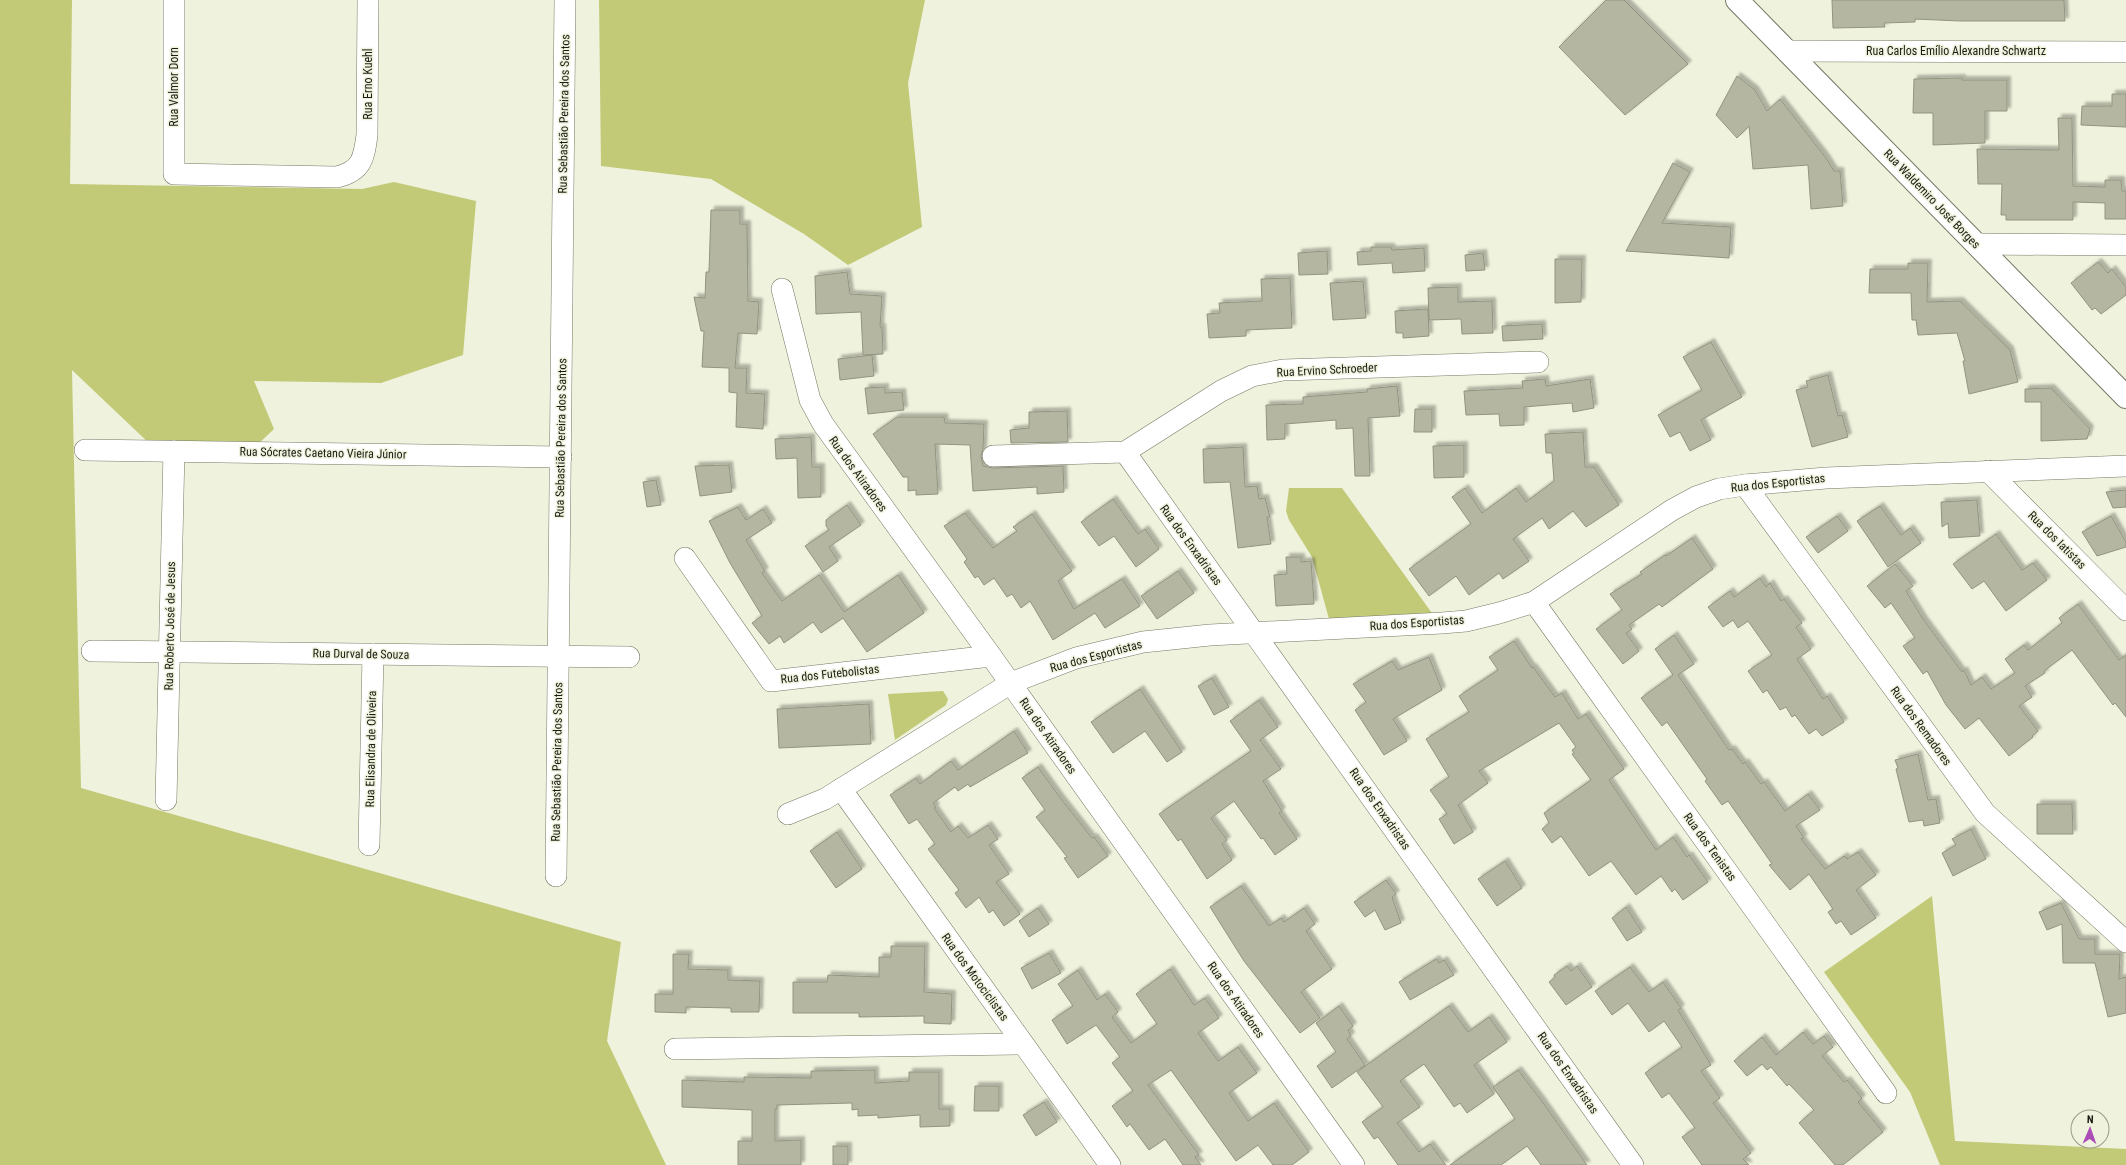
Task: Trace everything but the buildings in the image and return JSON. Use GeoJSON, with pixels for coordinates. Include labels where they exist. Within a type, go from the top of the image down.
{"type":"FeatureCollection","features":[{"type":"Feature","properties":{"kind":"main road","name":"Rua Waldemiro José Borges"},"geometry":{"type":"LineString","coordinates":[[1737,0],[2126,398]]}},
{"type":"Feature","properties":{"kind":"street","name":"Rua Valmor Dorn"},"geometry":{"type":"LineString","coordinates":[[174,0],[174,174],[337,177],[350,174],[359,167]]}},
{"type":"Feature","properties":{"kind":"street","name":"Rua Erno Kuehl"},"geometry":{"type":"LineString","coordinates":[[359,167],[365,152],[367,135],[368,0]]}},
{"type":"Feature","properties":{"kind":"street","name":"Rua Sebastião Pereira dos Santos"},"geometry":{"type":"LineString","coordinates":[[556,876],[565,0]]}},
{"type":"Feature","properties":{"kind":"street","name":"Rua Carlos Emílio Alexandre Schwartz"},"geometry":{"type":"LineString","coordinates":[[1787,50],[2126,52]]}},
{"type":"Feature","properties":{"kind":"street"},"geometry":{"type":"LineString","coordinates":[[1976,244],[2126,245]]}},
{"type":"Feature","properties":{"kind":"street","name":"Rua dos Atiradores"},"geometry":{"type":"LineString","coordinates":[[782,289],[810,400],[823,424],[1011,683],[1354,1165]]}},
{"type":"Feature","properties":{"kind":"street","name":"Rua Ervino Schroeder"},"geometry":{"type":"LineString","coordinates":[[1126,452],[1221,390],[1252,376],[1283,370],[1538,362]]}},
{"type":"Feature","properties":{"kind":"street","name":"Rua Sócrates Caetano Vieira Júnior"},"geometry":{"type":"LineString","coordinates":[[85,450],[561,457]]}},
{"type":"Feature","properties":{"kind":"street","name":"Rua Roberto José de Jesus"},"geometry":{"type":"LineString","coordinates":[[166,800],[174,451]]}},
{"type":"Feature","properties":{"kind":"street"},"geometry":{"type":"LineString","coordinates":[[993,456],[1126,452]]}},
{"type":"Feature","properties":{"kind":"street","name":"Rua dos Enxadristas"},"geometry":{"type":"LineString","coordinates":[[1126,452],[1634,1165]]}},
{"type":"Feature","properties":{"kind":"street","name":"Rua dos Esportistas"},"geometry":{"type":"LineString","coordinates":[[788,814],[825,799],[1011,683],[1062,663],[1115,648],[1143,642],[1253,632],[1442,623],[1479,618],[1534,602],[1672,510],[1696,497],[1719,489],[1745,485],[1826,478],[2126,466]]}},
{"type":"Feature","properties":{"kind":"street","name":"Rua dos Iatistas"},"geometry":{"type":"LineString","coordinates":[[1988,471],[2126,610]]}},
{"type":"Feature","properties":{"kind":"street","name":"Rua dos Remadores"},"geometry":{"type":"LineString","coordinates":[[1745,485],[1985,813],[2126,942]]}},
{"type":"Feature","properties":{"kind":"street","name":"Rua dos Futebolistas"},"geometry":{"type":"LineString","coordinates":[[685,558],[771,681],[991,656]]}},
{"type":"Feature","properties":{"kind":"street","name":"Rua dos Tenistas"},"geometry":{"type":"LineString","coordinates":[[1534,602],[1886,1093]]}},
{"type":"Feature","properties":{"kind":"street","name":"Rua Durval de Souza"},"geometry":{"type":"LineString","coordinates":[[92,651],[629,657]]}},
{"type":"Feature","properties":{"kind":"street","name":"Rua Elisandra de Oliveira"},"geometry":{"type":"LineString","coordinates":[[369,845],[373,654]]}},
{"type":"Feature","properties":{"kind":"street","name":"Rua dos Motociclistas"},"geometry":{"type":"LineString","coordinates":[[840,789],[1110,1165]]}},
{"type":"Feature","properties":{"kind":"street"},"geometry":{"type":"LineString","coordinates":[[675,1049],[1023,1044]]}},
{"type":"Feature","properties":{"kind":"green space"},"geometry":{"type":"Polygon","coordinates":[[[0,0],[72,0],[70,184],[362,189],[394,182],[476,201],[463,355],[381,383],[254,381],[274,429],[257,445],[151,445],[72,370],[81,788],[621,942],[607,1041],[666,1165],[0,1165],[0,0]]]}},
{"type":"Feature","properties":{"kind":"green space"},"geometry":{"type":"Polygon","coordinates":[[[599,0],[925,0],[908,83],[922,227],[848,265],[804,234],[711,179],[601,166],[599,0]]]}},
{"type":"Feature","properties":{"kind":"green space"},"geometry":{"type":"Polygon","coordinates":[[[1289,488],[1342,488],[1434,616],[1329,619],[1312,557],[1289,520],[1286,511],[1289,488]]]}},
{"type":"Feature","properties":{"kind":"green space"},"geometry":{"type":"Polygon","coordinates":[[[943,691],[948,699],[946,705],[895,740],[888,694],[943,691]]]}},
{"type":"Feature","properties":{"kind":"green space"},"geometry":{"type":"Polygon","coordinates":[[[1932,896],[1955,1141],[2070,1146],[2070,1149],[2126,1149],[2126,1165],[1940,1165],[1910,1092],[1824,972],[1932,896]]]}}]}
